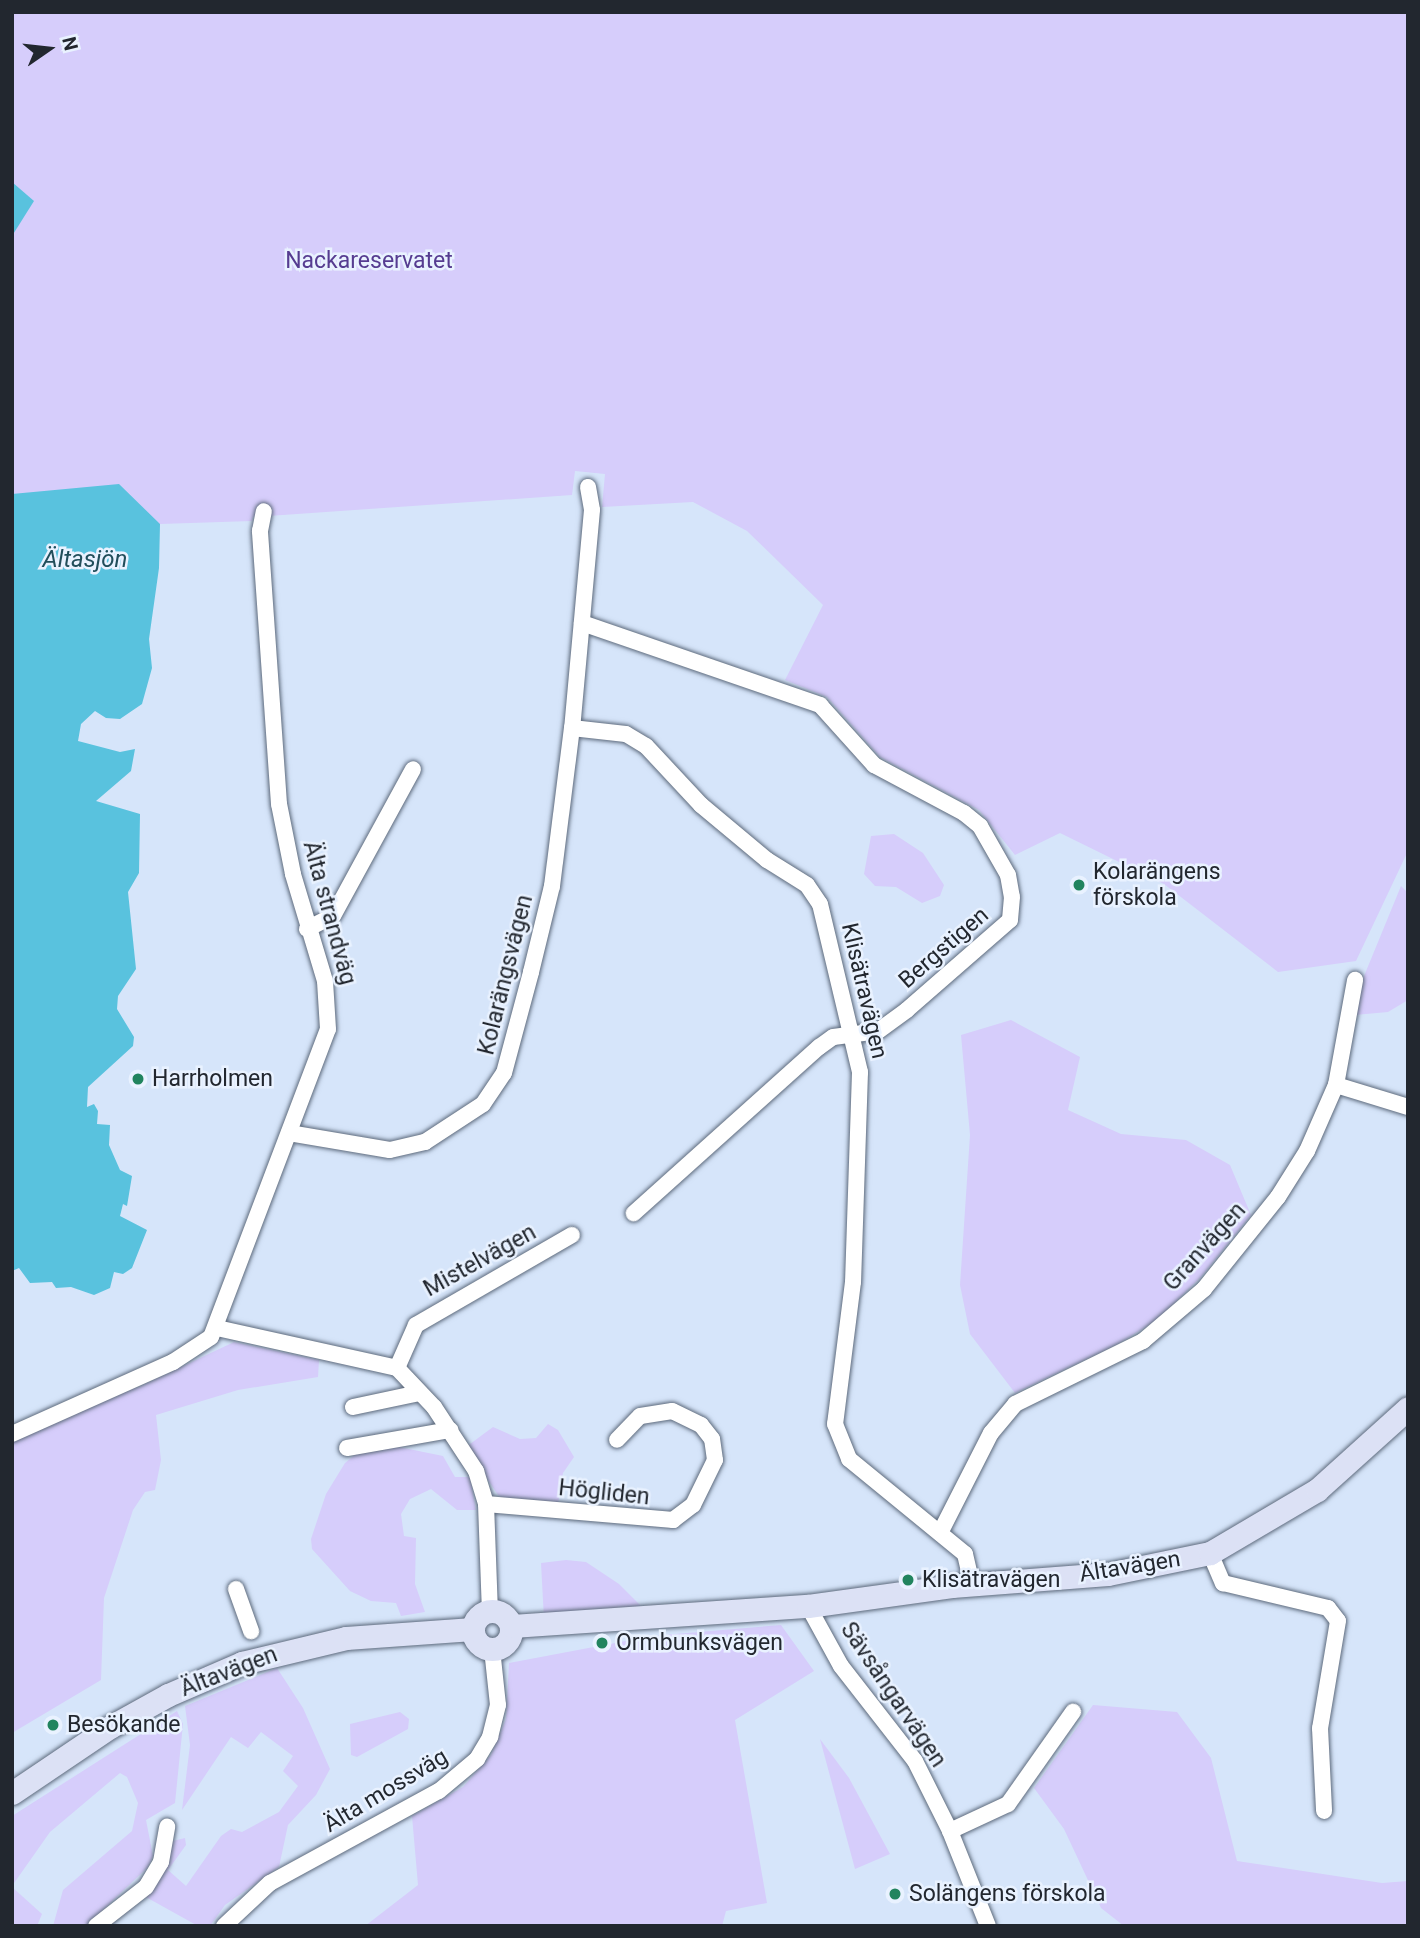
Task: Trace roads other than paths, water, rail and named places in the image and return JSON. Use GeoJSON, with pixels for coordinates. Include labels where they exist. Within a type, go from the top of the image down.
{"type":"FeatureCollection","features":[{"type":"Feature","properties":{"kind":"main road","name":"Ältavägen"},"geometry":{"type":"LineString","coordinates":[[512,1626],[808,1606],[972,1585],[1108,1574],[1210,1553],[1318,1490],[1408,1408]]}},
{"type":"Feature","properties":{"kind":"main road"},"geometry":{"type":"LineString","coordinates":[[490,1611],[505,1615],[512,1626],[509,1640],[492,1650],[481,1646],[473,1629],[479,1616],[490,1611]]}},
{"type":"Feature","properties":{"kind":"main road","name":"Ältavägen"},"geometry":{"type":"LineString","coordinates":[[12,1793],[110,1727],[167,1695],[242,1663],[346,1638],[473,1629]]}},
{"type":"Feature","properties":{"kind":"street"},"geometry":{"type":"LineString","coordinates":[[572,729],[592,510],[588,487]]}},
{"type":"Feature","properties":{"kind":"street","name":"Älta strandväg"},"geometry":{"type":"LineString","coordinates":[[12,1434],[192,1353],[218,1328],[328,1029],[325,981],[307,929],[279,804],[273,745],[270,630],[260,531],[264,511]]}},
{"type":"Feature","properties":{"kind":"street","name":"Bergstigen"},"geometry":{"type":"LineString","coordinates":[[582,623],[820,705],[874,765],[964,813],[993,845],[1008,874],[1010,920],[907,1010],[878,1031],[850,1037],[833,1037],[819,1047],[634,1213]]}},
{"type":"Feature","properties":{"kind":"street","name":"Klisätravägen"},"geometry":{"type":"LineString","coordinates":[[572,729],[626,734],[646,746],[701,805],[767,860],[807,885],[820,904],[860,1072],[853,1282],[835,1424],[849,1459],[965,1554],[972,1585]]}},
{"type":"Feature","properties":{"kind":"street","name":"Kolarängsvägen"},"geometry":{"type":"LineString","coordinates":[[289,1133],[390,1150],[425,1142],[483,1104],[504,1073],[552,886],[572,729]]}},
{"type":"Feature","properties":{"kind":"street"},"geometry":{"type":"LineString","coordinates":[[307,929],[333,916],[413,769]]}},
{"type":"Feature","properties":{"kind":"street","name":"Granvägen"},"geometry":{"type":"LineString","coordinates":[[940,1533],[991,1433],[1015,1404],[1143,1341],[1204,1289],[1294,1174],[1336,1085],[1355,980]]}},
{"type":"Feature","properties":{"kind":"street"},"geometry":{"type":"LineString","coordinates":[[1336,1085],[1408,1107]]}},
{"type":"Feature","properties":{"kind":"street","name":"Mistelvägen"},"geometry":{"type":"LineString","coordinates":[[397,1368],[411,1331],[436,1309],[572,1235]]}},
{"type":"Feature","properties":{"kind":"street"},"geometry":{"type":"LineString","coordinates":[[218,1328],[397,1368],[450,1430],[476,1471],[486,1504],[490,1611]]}},
{"type":"Feature","properties":{"kind":"street"},"geometry":{"type":"LineString","coordinates":[[353,1407],[419,1393]]}},
{"type":"Feature","properties":{"kind":"street","name":"Högliden"},"geometry":{"type":"LineString","coordinates":[[486,1504],[658,1521],[673,1520],[693,1505],[715,1460],[712,1439],[701,1425],[686,1415],[656,1411],[628,1425],[617,1440]]}},
{"type":"Feature","properties":{"kind":"street"},"geometry":{"type":"LineString","coordinates":[[347,1448],[450,1430]]}},
{"type":"Feature","properties":{"kind":"street"},"geometry":{"type":"LineString","coordinates":[[1210,1553],[1223,1583],[1328,1608],[1338,1621],[1320,1728],[1324,1811]]}},
{"type":"Feature","properties":{"kind":"street"},"geometry":{"type":"LineString","coordinates":[[236,1589],[251,1631]]}},
{"type":"Feature","properties":{"kind":"street","name":"Sävsångarvägen"},"geometry":{"type":"LineString","coordinates":[[808,1606],[841,1666],[915,1761],[950,1831],[988,1926]]}},
{"type":"Feature","properties":{"kind":"street","name":"Älta mossväg"},"geometry":{"type":"LineString","coordinates":[[224,1926],[270,1883],[439,1791],[477,1759],[490,1737],[498,1705],[492,1650]]}},
{"type":"Feature","properties":{"kind":"street"},"geometry":{"type":"LineString","coordinates":[[950,1831],[1007,1804],[1073,1712]]}},
{"type":"Feature","properties":{"kind":"street"},"geometry":{"type":"LineString","coordinates":[[96,1926],[146,1886],[161,1861],[167,1827]]}},
{"type":"Feature","properties":{"kind":"water"},"geometry":{"type":"Polygon","coordinates":[[[12,182],[34,201],[12,236],[12,182]]]}},
{"type":"Feature","properties":{"kind":"water","name":"Ältasjön"},"geometry":{"type":"Polygon","coordinates":[[[119,484],[160,524],[159,568],[149,639],[152,668],[142,704],[120,719],[106,718],[95,711],[81,724],[78,741],[120,752],[135,749],[131,771],[96,801],[140,814],[139,873],[128,892],[136,969],[118,996],[117,1009],[134,1037],[133,1046],[88,1087],[87,1107],[94,1104],[98,1111],[97,1124],[110,1125],[109,1145],[120,1170],[132,1176],[127,1206],[123,1204],[120,1216],[147,1230],[132,1268],[123,1274],[114,1272],[110,1288],[94,1295],[71,1287],[56,1288],[52,1282],[30,1283],[19,1268],[12,1271],[12,494],[119,484]]]}},
{"type":"Feature","properties":{"kind":"place","name":"Kolarängens förskola"},"geometry":{"type":"Point","coordinates":[1079,885]}},
{"type":"Feature","properties":{"kind":"place","name":"Harrholmen"},"geometry":{"type":"Point","coordinates":[138,1079]}},
{"type":"Feature","properties":{"kind":"place","name":"Klisätravägen"},"geometry":{"type":"Point","coordinates":[908,1580]}},
{"type":"Feature","properties":{"kind":"place","name":"Ormbunksvägen"},"geometry":{"type":"Point","coordinates":[602,1643]}},
{"type":"Feature","properties":{"kind":"place","name":"Besökande"},"geometry":{"type":"Point","coordinates":[53,1725]}},
{"type":"Feature","properties":{"kind":"place","name":"Solängens förskola"},"geometry":{"type":"Point","coordinates":[895,1894]}},
{"type":"Feature","properties":{"kind":"park label","name":"Nackareservatet"},"geometry":{"type":"Point","coordinates":[369,261]}}]}
